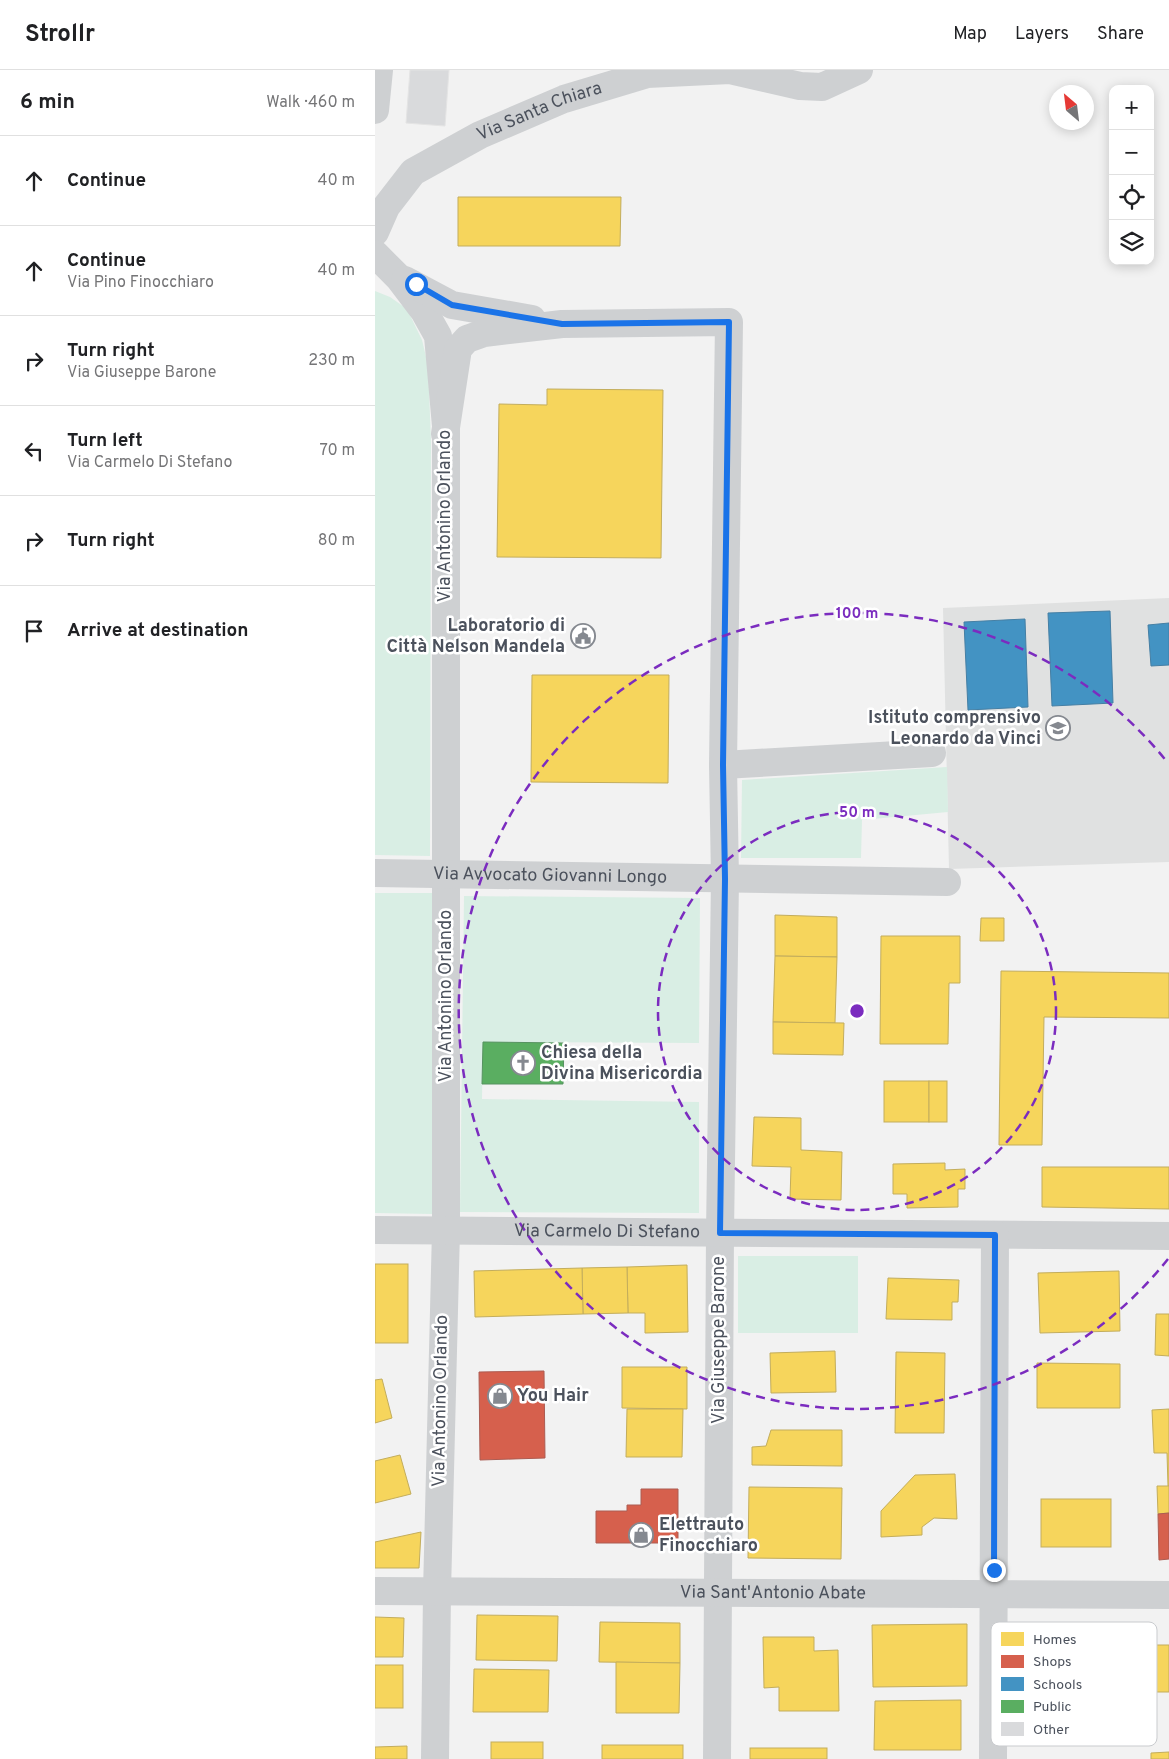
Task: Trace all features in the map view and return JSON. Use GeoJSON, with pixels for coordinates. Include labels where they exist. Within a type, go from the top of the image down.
{"type":"FeatureCollection","features":[{"type":"Feature","properties":{"kind":"street"},"geometry":{"type":"LineString","coordinates":[[375,110],[379,70]]}},
{"type":"Feature","properties":{"kind":"street","name":"Via Santa Chiara"},"geometry":{"type":"LineString","coordinates":[[375,232],[386,207],[413,172],[480,135],[564,99],[647,74],[730,70],[801,86],[822,87],[859,70]]}},
{"type":"Feature","properties":{"kind":"street","name":"Via Antonino Orlando"},"geometry":{"type":"LineString","coordinates":[[375,254],[399,278],[424,312],[438,336],[445,434],[446,1230],[435,1759]]}},
{"type":"Feature","properties":{"kind":"street"},"geometry":{"type":"LineString","coordinates":[[399,278],[416,284],[452,305],[562,324]]}},
{"type":"Feature","properties":{"kind":"street","name":"Via Giuseppe Barone"},"geometry":{"type":"LineString","coordinates":[[562,324],[729,322],[723,765],[725,879],[720,1233],[717,1759]]}},
{"type":"Feature","properties":{"kind":"street"},"geometry":{"type":"LineString","coordinates":[[445,434],[458,349],[467,339],[484,333],[562,324]]}},
{"type":"Feature","properties":{"kind":"street"},"geometry":{"type":"LineString","coordinates":[[723,765],[932,753]]}},
{"type":"Feature","properties":{"kind":"street","name":"Via Avvocato Giovanni Longo"},"geometry":{"type":"LineString","coordinates":[[375,872],[947,882]]}},
{"type":"Feature","properties":{"kind":"street","name":"Via Carmelo Di Stefano"},"geometry":{"type":"LineString","coordinates":[[375,1230],[1169,1236]]}},
{"type":"Feature","properties":{"kind":"street"},"geometry":{"type":"LineString","coordinates":[[994,1622],[995,1235]]}},
{"type":"Feature","properties":{"kind":"street","name":"Via Sant'Antonio Abate"},"geometry":{"type":"LineString","coordinates":[[375,1591],[1169,1595]]}},
{"type":"Feature","properties":{"kind":"street"},"geometry":{"type":"LineString","coordinates":[[993,1746],[993,1759]]}},
{"type":"Feature","properties":{"kind":"shaded area","name":"Istituto comprensivo Leonardo da Vinci"},"geometry":{"type":"Polygon","coordinates":[[[1169,598],[1169,862],[949,869],[943,608],[1169,598]]]}},
{"type":"Feature","properties":{"kind":"green space"},"geometry":{"type":"Polygon","coordinates":[[[375,291],[390,297],[407,309],[422,340],[428,365],[431,441],[430,856],[375,855],[375,291]]]}},
{"type":"Feature","properties":{"kind":"green space"},"geometry":{"type":"Polygon","coordinates":[[[947,767],[948,812],[862,820],[861,858],[741,858],[742,780],[947,767]]]}},
{"type":"Feature","properties":{"kind":"green space"},"geometry":{"type":"Polygon","coordinates":[[[375,893],[433,893],[432,1214],[375,1213],[375,893]]]}},
{"type":"Feature","properties":{"kind":"green space"},"geometry":{"type":"Polygon","coordinates":[[[464,896],[700,898],[699,1043],[483,1042],[482,1099],[699,1102],[699,1213],[460,1212],[464,896]]]}},
{"type":"Feature","properties":{"kind":"green space"},"geometry":{"type":"Polygon","coordinates":[[[738,1256],[858,1256],[858,1333],[738,1333],[738,1256]]]}},
{"type":"Feature","properties":{"kind":"building: Homes"},"geometry":{"type":"Polygon","coordinates":[[[458,197],[621,197],[620,246],[458,246],[458,197]]]}},
{"type":"Feature","properties":{"kind":"building: Homes"},"geometry":{"type":"Polygon","coordinates":[[[547,389],[663,390],[661,558],[497,557],[499,404],[547,405],[547,389]]]}},
{"type":"Feature","properties":{"kind":"building: Homes"},"geometry":{"type":"Polygon","coordinates":[[[532,675],[669,675],[668,783],[531,782],[532,675]]]}},
{"type":"Feature","properties":{"kind":"building: Homes"},"geometry":{"type":"Polygon","coordinates":[[[775,915],[837,917],[837,957],[775,956],[775,915]]]}},
{"type":"Feature","properties":{"kind":"building: Homes"},"geometry":{"type":"Polygon","coordinates":[[[981,918],[1004,918],[1004,941],[980,941],[981,918]]]}},
{"type":"Feature","properties":{"kind":"building: Homes"},"geometry":{"type":"Polygon","coordinates":[[[881,936],[960,936],[960,983],[949,983],[948,1044],[880,1044],[881,936]]]}},
{"type":"Feature","properties":{"kind":"building: Homes"},"geometry":{"type":"Polygon","coordinates":[[[775,956],[837,957],[835,1023],[773,1022],[775,956]]]}},
{"type":"Feature","properties":{"kind":"building: Homes"},"geometry":{"type":"Polygon","coordinates":[[[1001,971],[1169,973],[1169,1018],[1044,1017],[1042,1145],[999,1145],[1001,971]]]}},
{"type":"Feature","properties":{"kind":"building: Homes"},"geometry":{"type":"Polygon","coordinates":[[[773,1022],[844,1023],[843,1055],[773,1054],[773,1022]]]}},
{"type":"Feature","properties":{"kind":"building: Homes"},"geometry":{"type":"Polygon","coordinates":[[[884,1081],[929,1081],[929,1122],[884,1122],[884,1081]]]}},
{"type":"Feature","properties":{"kind":"building: Homes"},"geometry":{"type":"Polygon","coordinates":[[[929,1081],[947,1081],[947,1122],[929,1122],[929,1081]]]}},
{"type":"Feature","properties":{"kind":"building: Homes"},"geometry":{"type":"Polygon","coordinates":[[[754,1117],[801,1118],[801,1150],[842,1152],[841,1200],[790,1199],[791,1167],[752,1166],[754,1117]]]}},
{"type":"Feature","properties":{"kind":"building: Homes"},"geometry":{"type":"Polygon","coordinates":[[[945,1163],[945,1170],[965,1169],[965,1189],[958,1189],[958,1207],[907,1208],[907,1194],[893,1194],[893,1164],[945,1163]]]}},
{"type":"Feature","properties":{"kind":"building: Homes"},"geometry":{"type":"Polygon","coordinates":[[[1042,1167],[1169,1167],[1169,1209],[1042,1207],[1042,1167]]]}},
{"type":"Feature","properties":{"kind":"building: Homes"},"geometry":{"type":"Polygon","coordinates":[[[375,1264],[408,1264],[408,1343],[375,1343],[375,1264]]]}},
{"type":"Feature","properties":{"kind":"building: Homes"},"geometry":{"type":"Polygon","coordinates":[[[687,1265],[688,1332],[645,1333],[645,1313],[628,1313],[627,1267],[687,1265]]]}},
{"type":"Feature","properties":{"kind":"building: Homes"},"geometry":{"type":"Polygon","coordinates":[[[627,1267],[628,1313],[583,1314],[582,1268],[627,1267]]]}},
{"type":"Feature","properties":{"kind":"building: Homes"},"geometry":{"type":"Polygon","coordinates":[[[582,1268],[583,1314],[475,1317],[474,1271],[582,1268]]]}},
{"type":"Feature","properties":{"kind":"building: Homes"},"geometry":{"type":"Polygon","coordinates":[[[1119,1271],[1120,1331],[1040,1333],[1038,1273],[1119,1271]]]}},
{"type":"Feature","properties":{"kind":"building: Homes"},"geometry":{"type":"Polygon","coordinates":[[[888,1278],[959,1280],[958,1302],[952,1302],[952,1320],[886,1319],[888,1278]]]}},
{"type":"Feature","properties":{"kind":"building: Homes"},"geometry":{"type":"Polygon","coordinates":[[[1156,1314],[1169,1314],[1169,1356],[1155,1355],[1156,1314]]]}},
{"type":"Feature","properties":{"kind":"building: Homes"},"geometry":{"type":"Polygon","coordinates":[[[835,1351],[836,1392],[771,1393],[770,1353],[835,1351]]]}},
{"type":"Feature","properties":{"kind":"building: Homes"},"geometry":{"type":"Polygon","coordinates":[[[896,1352],[945,1353],[944,1433],[895,1433],[896,1352]]]}},
{"type":"Feature","properties":{"kind":"building: Homes"},"geometry":{"type":"Polygon","coordinates":[[[1037,1363],[1120,1364],[1120,1408],[1037,1408],[1037,1363]]]}},
{"type":"Feature","properties":{"kind":"building: Homes"},"geometry":{"type":"Polygon","coordinates":[[[622,1367],[687,1367],[687,1409],[622,1408],[622,1367]]]}},
{"type":"Feature","properties":{"kind":"building: Homes"},"geometry":{"type":"Polygon","coordinates":[[[382,1379],[392,1418],[375,1423],[375,1380],[382,1379]]]}},
{"type":"Feature","properties":{"kind":"building: Homes"},"geometry":{"type":"Polygon","coordinates":[[[627,1409],[683,1409],[682,1457],[626,1457],[627,1409]]]}},
{"type":"Feature","properties":{"kind":"building: Homes"},"geometry":{"type":"Polygon","coordinates":[[[1169,1409],[1168,1486],[1167,1453],[1154,1453],[1152,1410],[1169,1409]]]}},
{"type":"Feature","properties":{"kind":"building: Homes"},"geometry":{"type":"Polygon","coordinates":[[[771,1430],[842,1430],[842,1466],[752,1465],[752,1447],[766,1446],[771,1430]]]}},
{"type":"Feature","properties":{"kind":"building: Homes"},"geometry":{"type":"Polygon","coordinates":[[[400,1455],[411,1494],[375,1503],[375,1461],[400,1455]]]}},
{"type":"Feature","properties":{"kind":"building: Homes"},"geometry":{"type":"Polygon","coordinates":[[[955,1474],[957,1519],[934,1518],[922,1527],[922,1535],[881,1537],[881,1511],[915,1475],[955,1474]]]}},
{"type":"Feature","properties":{"kind":"building: Homes"},"geometry":{"type":"Polygon","coordinates":[[[1157,1486],[1169,1486],[1169,1513],[1158,1514],[1157,1486]]]}},
{"type":"Feature","properties":{"kind":"building: Homes"},"geometry":{"type":"Polygon","coordinates":[[[749,1487],[842,1488],[841,1559],[748,1558],[749,1487]]]}},
{"type":"Feature","properties":{"kind":"building: Homes"},"geometry":{"type":"Polygon","coordinates":[[[1041,1499],[1111,1499],[1111,1547],[1041,1547],[1041,1499]]]}},
{"type":"Feature","properties":{"kind":"building: Homes"},"geometry":{"type":"Polygon","coordinates":[[[421,1532],[419,1568],[375,1568],[375,1542],[421,1532]]]}},
{"type":"Feature","properties":{"kind":"building: Homes"},"geometry":{"type":"Polygon","coordinates":[[[477,1615],[558,1616],[557,1661],[476,1660],[477,1615]]]}},
{"type":"Feature","properties":{"kind":"building: Homes"},"geometry":{"type":"Polygon","coordinates":[[[375,1617],[404,1618],[403,1657],[375,1657],[375,1617]]]}},
{"type":"Feature","properties":{"kind":"building: Homes"},"geometry":{"type":"Polygon","coordinates":[[[600,1622],[680,1623],[680,1663],[599,1662],[600,1622]]]}},
{"type":"Feature","properties":{"kind":"building: Homes"},"geometry":{"type":"Polygon","coordinates":[[[967,1624],[967,1686],[873,1687],[872,1625],[967,1624]]]}},
{"type":"Feature","properties":{"kind":"building: Homes"},"geometry":{"type":"Polygon","coordinates":[[[763,1637],[814,1637],[814,1651],[838,1650],[839,1711],[779,1711],[779,1687],[764,1688],[763,1637]]]}},
{"type":"Feature","properties":{"kind":"building: Homes"},"geometry":{"type":"Polygon","coordinates":[[[1157,1645],[1169,1645],[1169,1692],[1157,1692],[1157,1645]]]}},
{"type":"Feature","properties":{"kind":"building: Homes"},"geometry":{"type":"Polygon","coordinates":[[[616,1662],[680,1663],[679,1713],[616,1713],[616,1662]]]}},
{"type":"Feature","properties":{"kind":"building: Homes"},"geometry":{"type":"Polygon","coordinates":[[[375,1665],[403,1665],[403,1708],[375,1708],[375,1665]]]}},
{"type":"Feature","properties":{"kind":"building: Homes"},"geometry":{"type":"Polygon","coordinates":[[[474,1669],[549,1670],[548,1712],[473,1712],[474,1669]]]}},
{"type":"Feature","properties":{"kind":"building: Homes"},"geometry":{"type":"Polygon","coordinates":[[[961,1700],[961,1750],[874,1750],[875,1701],[961,1700]]]}},
{"type":"Feature","properties":{"kind":"building: Homes"},"geometry":{"type":"Polygon","coordinates":[[[491,1742],[543,1742],[543,1759],[491,1759],[491,1742]]]}},
{"type":"Feature","properties":{"kind":"building: Homes"},"geometry":{"type":"Polygon","coordinates":[[[602,1745],[683,1745],[683,1759],[602,1759],[602,1745]]]}},
{"type":"Feature","properties":{"kind":"building: Homes"},"geometry":{"type":"Polygon","coordinates":[[[407,1746],[407,1759],[375,1759],[375,1747],[407,1746]]]}},
{"type":"Feature","properties":{"kind":"building: Homes"},"geometry":{"type":"Polygon","coordinates":[[[750,1748],[827,1748],[827,1759],[750,1759],[750,1748]]]}},
{"type":"Feature","properties":{"kind":"building: Homes"},"geometry":{"type":"Polygon","coordinates":[[[1169,1752],[1169,1759],[1151,1759],[1151,1753],[1169,1752]]]}},
{"type":"Feature","properties":{"kind":"building: Shops"},"geometry":{"type":"Polygon","coordinates":[[[544,1371],[545,1458],[480,1460],[479,1372],[544,1371]]]}},
{"type":"Feature","properties":{"kind":"building: Shops"},"geometry":{"type":"Polygon","coordinates":[[[641,1489],[678,1489],[678,1543],[596,1543],[596,1511],[627,1511],[627,1505],[641,1505],[641,1489]]]}},
{"type":"Feature","properties":{"kind":"building: Shops"},"geometry":{"type":"Polygon","coordinates":[[[1169,1513],[1169,1559],[1159,1560],[1158,1514],[1169,1513]]]}},
{"type":"Feature","properties":{"kind":"building: Schools"},"geometry":{"type":"Polygon","coordinates":[[[1110,611],[1113,703],[1052,706],[1048,613],[1110,611]]]}},
{"type":"Feature","properties":{"kind":"building: Schools"},"geometry":{"type":"Polygon","coordinates":[[[1025,619],[1028,707],[968,710],[964,622],[1025,619]]]}},
{"type":"Feature","properties":{"kind":"building: Schools"},"geometry":{"type":"Polygon","coordinates":[[[1169,623],[1169,665],[1151,666],[1148,625],[1169,623]]]}},
{"type":"Feature","properties":{"kind":"building: Public","name":"Chiesa della Divina Misericordia"},"geometry":{"type":"Polygon","coordinates":[[[483,1042],[564,1043],[563,1084],[482,1084],[483,1042]]]}},
{"type":"Feature","properties":{"kind":"building: Other"},"geometry":{"type":"Polygon","coordinates":[[[410,70],[449,70],[445,126],[406,123],[410,70]]]}},
{"type":"Feature","properties":{"kind":"place","name":"Laboratorio di Città Nelson Mandela"},"geometry":{"type":"Point","coordinates":[583,636]}},
{"type":"Feature","properties":{"kind":"place","name":"Istituto comprensivo Leonardo da Vinci"},"geometry":{"type":"Point","coordinates":[1058,728]}},
{"type":"Feature","properties":{"kind":"place","name":"Chiesa della Divina Misericordia"},"geometry":{"type":"Point","coordinates":[523,1063]}},
{"type":"Feature","properties":{"kind":"place","name":"You Hair"},"geometry":{"type":"Point","coordinates":[500,1396]}},
{"type":"Feature","properties":{"kind":"place","name":"Elettrauto Finocchiaro"},"geometry":{"type":"Point","coordinates":[641,1535]}},
{"type":"Feature","properties":{"kind":"route"},"geometry":{"type":"LineString","coordinates":[[416,284],[452,305],[562,324],[729,322],[723,765],[725,879],[720,1233],[995,1235],[994,1570]]}}]}
